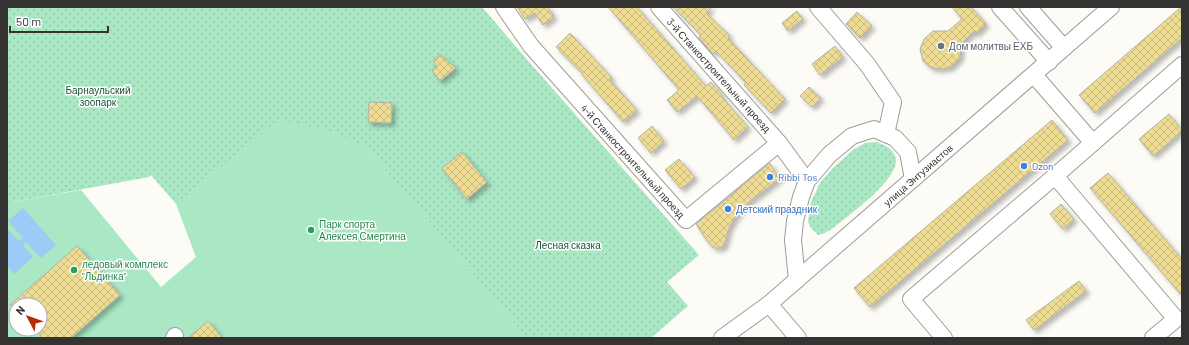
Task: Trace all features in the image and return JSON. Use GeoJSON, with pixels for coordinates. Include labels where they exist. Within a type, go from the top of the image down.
{"type":"FeatureCollection","features":[{"type":"Feature","properties":{"kind":"street","name":"4-й Станкостроительный проезд"},"geometry":{"type":"LineString","coordinates":[[504,7],[531,46],[686,220],[779,143]]}},
{"type":"Feature","properties":{"kind":"street","name":"3-й Станкостроительный проезд"},"geometry":{"type":"LineString","coordinates":[[659,7],[779,143]]}},
{"type":"Feature","properties":{"kind":"street"},"geometry":{"type":"LineString","coordinates":[[818,7],[867,64],[893,102],[886,134]]}},
{"type":"Feature","properties":{"kind":"street"},"geometry":{"type":"LineString","coordinates":[[1000,7],[1049,62]]}},
{"type":"Feature","properties":{"kind":"street"},"geometry":{"type":"LineString","coordinates":[[1028,7],[1064,48]]}},
{"type":"Feature","properties":{"kind":"street","name":"улица Энтузиастов"},"geometry":{"type":"LineString","coordinates":[[722,338],[769,304],[1111,7]]}},
{"type":"Feature","properties":{"kind":"street"},"geometry":{"type":"LineString","coordinates":[[944,338],[910,299],[1055,176],[1182,65]]}},
{"type":"Feature","properties":{"kind":"street"},"geometry":{"type":"LineString","coordinates":[[1034,75],[1093,143]]}},
{"type":"Feature","properties":{"kind":"street"},"geometry":{"type":"LineString","coordinates":[[797,280],[793,240],[794,227],[801,197],[807,181],[829,155],[852,136],[874,129],[895,138],[908,152],[913,179]]}},
{"type":"Feature","properties":{"kind":"street"},"geometry":{"type":"LineString","coordinates":[[779,143],[807,181]]}},
{"type":"Feature","properties":{"kind":"street"},"geometry":{"type":"LineString","coordinates":[[1055,176],[1176,319],[1153,338]]}},
{"type":"Feature","properties":{"kind":"street"},"geometry":{"type":"LineString","coordinates":[[769,304],[798,338]]}},
{"type":"Feature","properties":{"kind":"green space","name":"Лесная сказка"},"geometry":{"type":"Polygon","coordinates":[[[7,7],[482,7],[699,255],[667,282],[688,306],[651,338],[527,338],[366,147],[279,120],[176,204],[151,175],[149,177],[7,203],[7,7]]]}},
{"type":"Feature","properties":{"kind":"green space","name":"Парк спорта Алексея Смертина"},"geometry":{"type":"Polygon","coordinates":[[[278,120],[326,129],[366,147],[527,338],[7,338],[7,203],[81,190],[161,287],[196,257],[176,204],[278,120]]]}},
{"type":"Feature","properties":{"kind":"green space"},"geometry":{"type":"Polygon","coordinates":[[[876,142],[884,145],[894,153],[895,165],[891,175],[872,196],[860,206],[832,229],[818,235],[811,228],[808,222],[811,202],[820,183],[833,168],[853,150],[865,143],[876,142]]]}},
{"type":"Feature","properties":{"kind":"water"},"geometry":{"type":"Polygon","coordinates":[[[23,208],[56,245],[41,258],[26,242],[23,245],[32,258],[14,274],[7,266],[7,229],[19,241],[23,238],[8,221],[23,208]]]}},
{"type":"Feature","properties":{"kind":"building"},"geometry":{"type":"Polygon","coordinates":[[[517,7],[548,7],[554,17],[543,25],[535,13],[525,19],[517,7]]]}},
{"type":"Feature","properties":{"kind":"building"},"geometry":{"type":"Polygon","coordinates":[[[608,7],[637,7],[706,86],[711,82],[748,127],[734,140],[697,96],[677,112],[667,100],[679,90],[608,7]]]}},
{"type":"Feature","properties":{"kind":"building"},"geometry":{"type":"Polygon","coordinates":[[[673,7],[712,7],[706,13],[730,36],[728,38],[785,99],[771,113],[744,85],[746,83],[716,51],[713,54],[699,38],[701,35],[673,7]]]}},
{"type":"Feature","properties":{"kind":"building","name":"Дом молитвы ЕХБ"},"geometry":{"type":"Polygon","coordinates":[[[952,7],[971,7],[986,24],[976,34],[974,31],[961,44],[960,58],[951,67],[942,69],[931,68],[923,61],[920,49],[924,39],[933,31],[948,31],[962,19],[952,7]]]}},
{"type":"Feature","properties":{"kind":"building"},"geometry":{"type":"Polygon","coordinates":[[[1181,7],[1182,38],[1095,113],[1079,95],[1181,7]]]}},
{"type":"Feature","properties":{"kind":"building"},"geometry":{"type":"Polygon","coordinates":[[[797,11],[803,19],[788,31],[782,23],[797,11]]]}},
{"type":"Feature","properties":{"kind":"building"},"geometry":{"type":"Polygon","coordinates":[[[857,12],[872,26],[860,38],[846,24],[857,12]]]}},
{"type":"Feature","properties":{"kind":"building"},"geometry":{"type":"Polygon","coordinates":[[[570,33],[612,78],[610,80],[637,110],[623,122],[582,75],[583,74],[556,47],[570,33]]]}},
{"type":"Feature","properties":{"kind":"building"},"geometry":{"type":"Polygon","coordinates":[[[835,46],[843,57],[820,75],[812,64],[835,46]]]}},
{"type":"Feature","properties":{"kind":"building"},"geometry":{"type":"Polygon","coordinates":[[[440,55],[456,68],[440,81],[432,70],[437,66],[433,61],[440,55]]]}},
{"type":"Feature","properties":{"kind":"building"},"geometry":{"type":"Polygon","coordinates":[[[809,87],[821,98],[812,107],[800,96],[809,87]]]}},
{"type":"Feature","properties":{"kind":"building"},"geometry":{"type":"Polygon","coordinates":[[[369,102],[392,103],[391,123],[368,122],[369,102]]]}},
{"type":"Feature","properties":{"kind":"building"},"geometry":{"type":"Polygon","coordinates":[[[1169,114],[1182,131],[1153,156],[1139,139],[1169,114]]]}},
{"type":"Feature","properties":{"kind":"building"},"geometry":{"type":"Polygon","coordinates":[[[1052,120],[1068,140],[870,307],[854,288],[1052,120]]]}},
{"type":"Feature","properties":{"kind":"building"},"geometry":{"type":"Polygon","coordinates":[[[652,126],[664,141],[651,153],[638,138],[652,126]]]}},
{"type":"Feature","properties":{"kind":"building"},"geometry":{"type":"Polygon","coordinates":[[[462,152],[487,182],[467,199],[442,168],[462,152]]]}},
{"type":"Feature","properties":{"kind":"building"},"geometry":{"type":"Polygon","coordinates":[[[679,159],[695,177],[681,189],[665,170],[679,159]]]}},
{"type":"Feature","properties":{"kind":"building","name":"Детский праздник"},"geometry":{"type":"Polygon","coordinates":[[[770,163],[779,179],[750,201],[736,216],[729,228],[724,246],[714,248],[707,241],[696,224],[770,163]]]}},
{"type":"Feature","properties":{"kind":"building"},"geometry":{"type":"Polygon","coordinates":[[[1108,173],[1182,259],[1182,296],[1090,188],[1108,173]]]}},
{"type":"Feature","properties":{"kind":"building"},"geometry":{"type":"Polygon","coordinates":[[[1061,204],[1074,219],[1063,229],[1050,214],[1061,204]]]}},
{"type":"Feature","properties":{"kind":"building","name":"ледовый комплекс \"Льдинка\""},"geometry":{"type":"Polygon","coordinates":[[[77,246],[120,295],[71,338],[40,338],[48,337],[48,297],[19,297],[77,246]]]}},
{"type":"Feature","properties":{"kind":"building"},"geometry":{"type":"Polygon","coordinates":[[[1079,281],[1086,291],[1034,330],[1026,320],[1079,281]]]}},
{"type":"Feature","properties":{"kind":"building"},"geometry":{"type":"Polygon","coordinates":[[[208,321],[222,338],[188,338],[208,321]]]}},
{"type":"Feature","properties":{"kind":"place","name":"Дом молитвы ЕХБ"},"geometry":{"type":"Point","coordinates":[941,46]}},
{"type":"Feature","properties":{"kind":"place","name":"Ozon"},"geometry":{"type":"Point","coordinates":[1024,166]}},
{"type":"Feature","properties":{"kind":"place","name":"Ribbi Tos"},"geometry":{"type":"Point","coordinates":[770,177]}},
{"type":"Feature","properties":{"kind":"place","name":"Детский праздник"},"geometry":{"type":"Point","coordinates":[728,209]}},
{"type":"Feature","properties":{"kind":"place","name":"Парк спорта Алексея Смертина"},"geometry":{"type":"Point","coordinates":[311,230]}},
{"type":"Feature","properties":{"kind":"place","name":"ледовый комплекс \"Льдинка\""},"geometry":{"type":"Point","coordinates":[74,270]}},
{"type":"Feature","properties":{"kind":"park label","name":"Барнаульский зоопарк"},"geometry":{"type":"Point","coordinates":[98,96]}}]}
